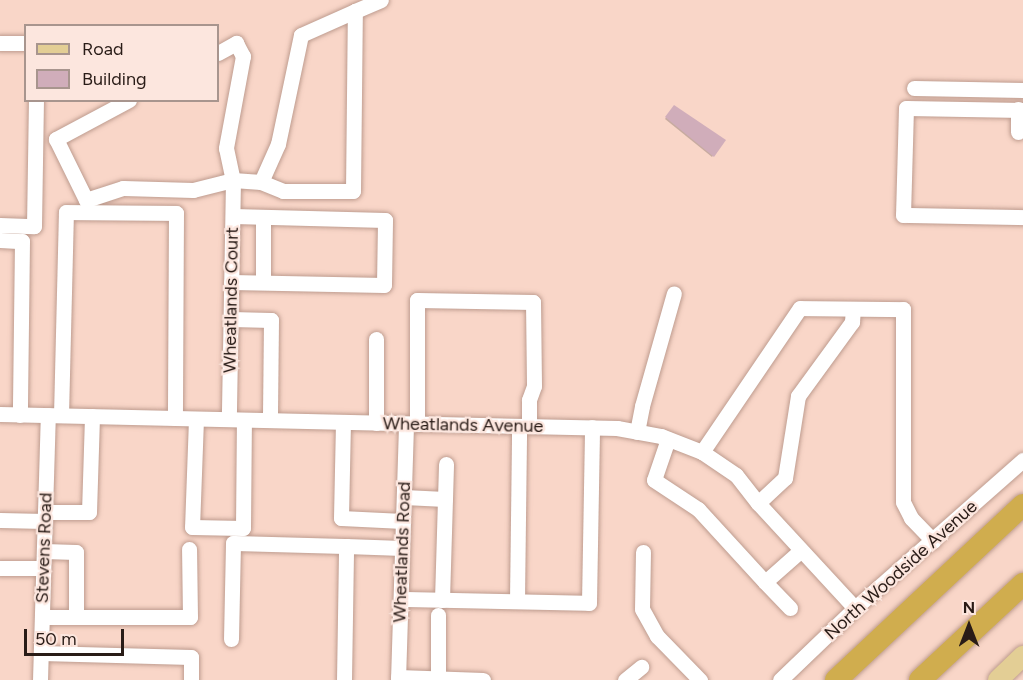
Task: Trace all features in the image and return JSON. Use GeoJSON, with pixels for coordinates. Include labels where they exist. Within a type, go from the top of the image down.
{"type":"FeatureCollection","features":[{"type":"Feature","properties":{"kind":"highway"},"geometry":{"type":"LineString","coordinates":[[836,680],[1023,506]]}},
{"type":"Feature","properties":{"kind":"highway"},"geometry":{"type":"LineString","coordinates":[[920,680],[1023,584]]}},
{"type":"Feature","properties":{"kind":"main road"},"geometry":{"type":"LineString","coordinates":[[998,680],[1023,656]]}},
{"type":"Feature","properties":{"kind":"street"},"geometry":{"type":"LineString","coordinates":[[261,182],[279,144],[301,35],[381,0]]}},
{"type":"Feature","properties":{"kind":"street"},"geometry":{"type":"LineString","coordinates":[[125,102],[56,139],[86,200],[123,188],[193,190],[233,180],[261,182],[283,191],[353,191],[355,11]]}},
{"type":"Feature","properties":{"kind":"street"},"geometry":{"type":"LineString","coordinates":[[0,42],[24,43]]}},
{"type":"Feature","properties":{"kind":"street","name":"Wheatlands Court"},"geometry":{"type":"LineString","coordinates":[[196,419],[192,527],[243,528],[231,318],[233,180],[226,148],[243,56],[236,44],[219,52]]}},
{"type":"Feature","properties":{"kind":"street"},"geometry":{"type":"LineString","coordinates":[[914,88],[1023,90]]}},
{"type":"Feature","properties":{"kind":"street"},"geometry":{"type":"LineString","coordinates":[[0,225],[34,226],[36,102]]}},
{"type":"Feature","properties":{"kind":"street"},"geometry":{"type":"LineString","coordinates":[[1018,132],[1021,110],[906,108],[903,215],[1023,218]]}},
{"type":"Feature","properties":{"kind":"street","name":"Stevens Road"},"geometry":{"type":"LineString","coordinates":[[40,680],[45,516],[55,415],[66,212],[176,213],[175,418]]}},
{"type":"Feature","properties":{"kind":"street"},"geometry":{"type":"LineString","coordinates":[[231,282],[384,285],[385,274],[385,220],[233,216]]}},
{"type":"Feature","properties":{"kind":"street"},"geometry":{"type":"LineString","coordinates":[[263,217],[263,282]]}},
{"type":"Feature","properties":{"kind":"street"},"geometry":{"type":"LineString","coordinates":[[0,240],[22,241],[20,415]]}},
{"type":"Feature","properties":{"kind":"street"},"geometry":{"type":"LineString","coordinates":[[637,432],[642,406],[674,293]]}},
{"type":"Feature","properties":{"kind":"street","name":"Wheatlands Road"},"geometry":{"type":"LineString","coordinates":[[398,679],[404,496],[411,424],[417,300],[532,302],[534,386],[524,426]]}},
{"type":"Feature","properties":{"kind":"street"},"geometry":{"type":"LineString","coordinates":[[702,452],[800,308],[903,309],[903,502],[911,518],[933,541]]}},
{"type":"Feature","properties":{"kind":"street"},"geometry":{"type":"LineString","coordinates":[[758,503],[785,478],[798,396],[852,322],[853,309]]}},
{"type":"Feature","properties":{"kind":"street"},"geometry":{"type":"LineString","coordinates":[[231,318],[271,320],[270,420]]}},
{"type":"Feature","properties":{"kind":"street"},"geometry":{"type":"LineString","coordinates":[[376,339],[376,423]]}},
{"type":"Feature","properties":{"kind":"street","name":"Wheatlands Avenue"},"geometry":{"type":"LineString","coordinates":[[0,414],[592,427],[637,432],[668,439],[702,452],[736,475],[800,550],[855,608]]}},
{"type":"Feature","properties":{"kind":"street"},"geometry":{"type":"LineString","coordinates":[[0,520],[89,512],[92,416]]}},
{"type":"Feature","properties":{"kind":"street"},"geometry":{"type":"LineString","coordinates":[[344,422],[341,518],[403,521]]}},
{"type":"Feature","properties":{"kind":"street"},"geometry":{"type":"LineString","coordinates":[[518,601],[524,426]]}},
{"type":"Feature","properties":{"kind":"street"},"geometry":{"type":"LineString","coordinates":[[401,599],[589,603],[592,427]]}},
{"type":"Feature","properties":{"kind":"street"},"geometry":{"type":"LineString","coordinates":[[668,439],[654,480],[698,508],[790,608]]}},
{"type":"Feature","properties":{"kind":"street","name":"North Woodside Avenue"},"geometry":{"type":"LineString","coordinates":[[780,680],[855,608],[1023,460]]}},
{"type":"Feature","properties":{"kind":"street"},"geometry":{"type":"LineString","coordinates":[[442,600],[446,464]]}},
{"type":"Feature","properties":{"kind":"street"},"geometry":{"type":"LineString","coordinates":[[404,496],[445,499]]}},
{"type":"Feature","properties":{"kind":"street"},"geometry":{"type":"LineString","coordinates":[[231,639],[233,543],[402,548]]}},
{"type":"Feature","properties":{"kind":"street"},"geometry":{"type":"LineString","coordinates":[[344,680],[346,546]]}},
{"type":"Feature","properties":{"kind":"street"},"geometry":{"type":"LineString","coordinates":[[42,616],[190,617],[189,549]]}},
{"type":"Feature","properties":{"kind":"street"},"geometry":{"type":"LineString","coordinates":[[44,550],[76,552],[76,617]]}},
{"type":"Feature","properties":{"kind":"street"},"geometry":{"type":"LineString","coordinates":[[765,582],[800,550]]}},
{"type":"Feature","properties":{"kind":"street"},"geometry":{"type":"LineString","coordinates":[[643,552],[642,609],[657,636],[700,680]]}},
{"type":"Feature","properties":{"kind":"street"},"geometry":{"type":"LineString","coordinates":[[0,567],[44,568]]}},
{"type":"Feature","properties":{"kind":"street"},"geometry":{"type":"LineString","coordinates":[[438,615],[438,679]]}},
{"type":"Feature","properties":{"kind":"street"},"geometry":{"type":"LineString","coordinates":[[41,653],[191,657],[191,680]]}},
{"type":"Feature","properties":{"kind":"street"},"geometry":{"type":"LineString","coordinates":[[625,680],[641,667]]}},
{"type":"Feature","properties":{"kind":"street"},"geometry":{"type":"LineString","coordinates":[[398,679],[483,680]]}},
{"type":"Feature","properties":{"kind":"building"},"geometry":{"type":"Polygon","coordinates":[[[674,105],[726,140],[714,157],[665,117],[674,105]]]}}]}
